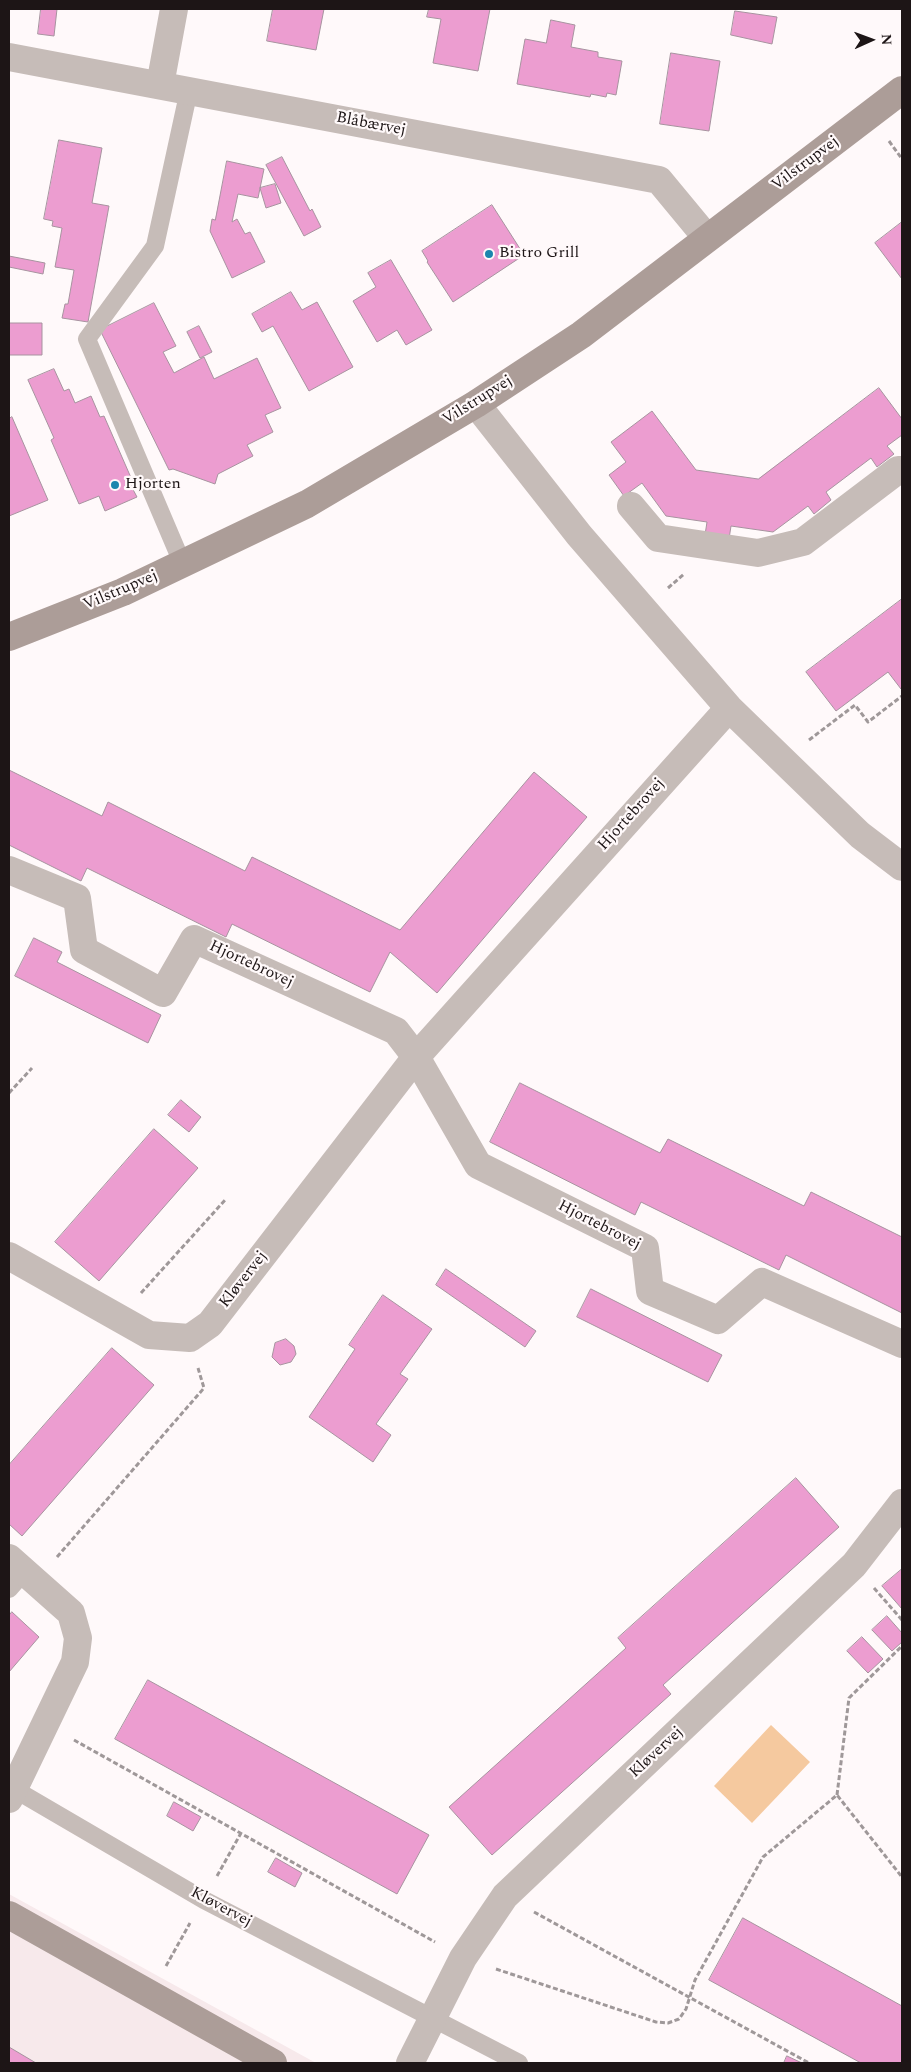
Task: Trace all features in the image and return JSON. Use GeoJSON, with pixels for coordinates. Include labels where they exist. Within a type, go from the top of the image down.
{"type":"FeatureCollection","features":[{"type":"Feature","properties":{"kind":"street"},"geometry":{"type":"LineString","coordinates":[[160,85],[174,9]]}},
{"type":"Feature","properties":{"kind":"street","name":"Blåbærvej"},"geometry":{"type":"LineString","coordinates":[[9,57],[659,180],[708,238]]}},
{"type":"Feature","properties":{"kind":"street","name":"Vilstrupvej"},"geometry":{"type":"LineString","coordinates":[[9,637],[123,592],[183,565],[307,504],[476,404],[580,335],[902,90]]}},
{"type":"Feature","properties":{"kind":"street"},"geometry":{"type":"LineString","coordinates":[[476,404],[578,535],[729,708],[860,835],[902,867]]}},
{"type":"Feature","properties":{"kind":"street"},"geometry":{"type":"LineString","coordinates":[[631,506],[658,538],[758,553],[803,542],[898,470],[902,470]]}},
{"type":"Feature","properties":{"kind":"street","name":"Hjortebrovej"},"geometry":{"type":"LineString","coordinates":[[416,1057],[729,708]]}},
{"type":"Feature","properties":{"kind":"street","name":"Hjortebrovej"},"geometry":{"type":"LineString","coordinates":[[9,870],[77,898],[84,950],[163,993],[194,938],[396,1031],[416,1057],[478,1165],[645,1248],[650,1291],[718,1320],[762,1282],[902,1344]]}},
{"type":"Feature","properties":{"kind":"street","name":"Kløvervej"},"geometry":{"type":"LineString","coordinates":[[190,1338],[210,1324],[416,1057]]}},
{"type":"Feature","properties":{"kind":"street"},"geometry":{"type":"LineString","coordinates":[[9,1256],[149,1335],[190,1338]]}},
{"type":"Feature","properties":{"kind":"street","name":"Kløvervej"},"geometry":{"type":"LineString","coordinates":[[410,2063],[463,1958],[505,1896],[854,1565],[902,1503]]}},
{"type":"Feature","properties":{"kind":"street","name":"Kløvervej"},"geometry":{"type":"LineString","coordinates":[[11,1794],[75,1662],[78,1638],[71,1614],[19,1575]]}},
{"type":"Feature","properties":{"kind":"street"},"geometry":{"type":"LineString","coordinates":[[9,1915],[273,2063]]}},
{"type":"Feature","properties":{"kind":"lane"},"geometry":{"type":"LineString","coordinates":[[183,565],[87,339],[155,246],[189,90]]}},
{"type":"Feature","properties":{"kind":"lane","name":"Kløvervej"},"geometry":{"type":"LineString","coordinates":[[11,1794],[204,1900],[519,2063]]}},
{"type":"Feature","properties":{"kind":"path"},"geometry":{"type":"LineString","coordinates":[[642,609],[683,577],[698,544]]}},
{"type":"Feature","properties":{"kind":"path"},"geometry":{"type":"LineString","coordinates":[[783,760],[855,705],[868,722],[902,696]]}},
{"type":"Feature","properties":{"kind":"path"},"geometry":{"type":"LineString","coordinates":[[9,1093],[32,1068]]}},
{"type":"Feature","properties":{"kind":"path"},"geometry":{"type":"LineString","coordinates":[[118,1318],[226,1199]]}},
{"type":"Feature","properties":{"kind":"path"},"geometry":{"type":"LineString","coordinates":[[19,1575],[204,1388],[190,1338]]}},
{"type":"Feature","properties":{"kind":"path"},"geometry":{"type":"LineString","coordinates":[[854,1565],[902,1620]]}},
{"type":"Feature","properties":{"kind":"path"},"geometry":{"type":"LineString","coordinates":[[46,1723],[463,1958],[656,2022],[668,2023],[679,2019],[686,2009],[695,1980],[763,1857],[837,1795],[849,1698],[902,1646]]}},
{"type":"Feature","properties":{"kind":"path"},"geometry":{"type":"LineString","coordinates":[[837,1795],[902,1877]]}},
{"type":"Feature","properties":{"kind":"path"},"geometry":{"type":"LineString","coordinates":[[505,1896],[809,2063]]}},
{"type":"Feature","properties":{"kind":"shaded area"},"geometry":{"type":"Polygon","coordinates":[[[771,1725],[810,1762],[752,1823],[714,1786],[771,1725]]]}},
{"type":"Feature","properties":{"kind":"shaded area"},"geometry":{"type":"Polygon","coordinates":[[[9,1894],[316,2063],[9,2063],[9,1894]]]}},
{"type":"Feature","properties":{"kind":"building"},"geometry":{"type":"Polygon","coordinates":[[[41,9],[57,9],[54,36],[38,34],[41,9]]]}},
{"type":"Feature","properties":{"kind":"building"},"geometry":{"type":"Polygon","coordinates":[[[273,9],[324,9],[316,50],[267,41],[273,9]]]}},
{"type":"Feature","properties":{"kind":"building"},"geometry":{"type":"Polygon","coordinates":[[[429,9],[490,9],[478,71],[433,63],[441,19],[427,17],[429,9]]]}},
{"type":"Feature","properties":{"kind":"building"},"geometry":{"type":"Polygon","coordinates":[[[735,11],[777,17],[772,44],[731,35],[735,11]]]}},
{"type":"Feature","properties":{"kind":"building"},"geometry":{"type":"Polygon","coordinates":[[[551,20],[575,25],[571,47],[598,52],[598,57],[622,61],[616,95],[607,93],[606,97],[591,94],[590,97],[517,84],[525,39],[546,43],[551,20]]]}},
{"type":"Feature","properties":{"kind":"building"},"geometry":{"type":"Polygon","coordinates":[[[671,53],[720,61],[709,131],[660,124],[671,53]]]}},
{"type":"Feature","properties":{"kind":"building"},"geometry":{"type":"Polygon","coordinates":[[[59,140],[102,148],[92,203],[109,206],[88,322],[62,318],[65,304],[68,304],[74,270],[55,267],[62,228],[52,226],[53,221],[44,219],[59,140]]]}},
{"type":"Feature","properties":{"kind":"building"},"geometry":{"type":"Polygon","coordinates":[[[282,157],[310,211],[312,209],[321,227],[304,236],[266,165],[282,157]]]}},
{"type":"Feature","properties":{"kind":"building"},"geometry":{"type":"Polygon","coordinates":[[[227,161],[264,169],[258,198],[238,194],[232,222],[237,219],[245,234],[250,232],[265,262],[232,278],[210,231],[212,219],[215,220],[227,161]]]}},
{"type":"Feature","properties":{"kind":"building"},"geometry":{"type":"Polygon","coordinates":[[[275,184],[281,203],[266,208],[260,188],[275,184]]]}},
{"type":"Feature","properties":{"kind":"building"},"geometry":{"type":"Polygon","coordinates":[[[492,205],[524,255],[453,302],[422,251],[492,205]]]}},
{"type":"Feature","properties":{"kind":"building"},"geometry":{"type":"Polygon","coordinates":[[[902,222],[902,279],[875,243],[902,222]]]}},
{"type":"Feature","properties":{"kind":"building"},"geometry":{"type":"Polygon","coordinates":[[[9,256],[45,263],[43,274],[9,267],[9,256]]]}},
{"type":"Feature","properties":{"kind":"building"},"geometry":{"type":"Polygon","coordinates":[[[391,260],[432,330],[406,345],[397,330],[377,342],[353,301],[376,287],[368,273],[391,260]]]}},
{"type":"Feature","properties":{"kind":"building"},"geometry":{"type":"Polygon","coordinates":[[[291,292],[302,310],[317,302],[353,367],[309,391],[273,326],[262,332],[252,314],[291,292]]]}},
{"type":"Feature","properties":{"kind":"building"},"geometry":{"type":"Polygon","coordinates":[[[154,303],[176,346],[163,352],[174,373],[204,357],[214,379],[257,358],[281,408],[265,415],[273,432],[247,445],[253,456],[218,474],[215,484],[173,469],[169,470],[100,330],[154,303]]]}},
{"type":"Feature","properties":{"kind":"building"},"geometry":{"type":"Polygon","coordinates":[[[9,323],[42,323],[42,355],[9,355],[9,323]]]}},
{"type":"Feature","properties":{"kind":"building"},"geometry":{"type":"Polygon","coordinates":[[[199,326],[212,352],[200,358],[187,332],[199,326]]]}},
{"type":"Feature","properties":{"kind":"building"},"geometry":{"type":"Polygon","coordinates":[[[54,369],[64,391],[69,389],[75,403],[91,396],[100,417],[104,416],[132,480],[129,482],[137,497],[105,511],[99,496],[79,504],[51,440],[54,438],[28,380],[54,369]]]}},
{"type":"Feature","properties":{"kind":"building"},"geometry":{"type":"Polygon","coordinates":[[[879,388],[902,419],[902,435],[887,446],[894,454],[877,467],[871,458],[826,492],[831,500],[814,514],[808,506],[773,532],[731,526],[729,539],[705,535],[707,522],[666,516],[642,483],[624,496],[609,475],[626,462],[611,442],[652,411],[696,470],[758,479],[879,388]]]}},
{"type":"Feature","properties":{"kind":"building"},"geometry":{"type":"Polygon","coordinates":[[[12,417],[48,500],[9,516],[9,419],[12,417]]]}},
{"type":"Feature","properties":{"kind":"building"},"geometry":{"type":"Polygon","coordinates":[[[902,599],[902,688],[888,672],[836,711],[806,672],[902,599]]]}},
{"type":"Feature","properties":{"kind":"building"},"geometry":{"type":"Polygon","coordinates":[[[9,770],[102,816],[108,802],[245,871],[252,857],[400,930],[534,772],[587,817],[437,993],[390,952],[370,992],[232,924],[226,937],[87,868],[81,881],[9,845],[9,770]]]}},
{"type":"Feature","properties":{"kind":"building"},"geometry":{"type":"Polygon","coordinates":[[[34,938],[62,952],[57,962],[161,1015],[148,1043],[15,976],[34,938]]]}},
{"type":"Feature","properties":{"kind":"building"},"geometry":{"type":"Polygon","coordinates":[[[520,1083],[660,1153],[668,1139],[804,1206],[811,1192],[902,1237],[902,1313],[786,1255],[779,1270],[641,1202],[635,1215],[490,1142],[520,1083]]]}},
{"type":"Feature","properties":{"kind":"building"},"geometry":{"type":"Polygon","coordinates":[[[181,1100],[201,1117],[189,1132],[168,1115],[181,1100]]]}},
{"type":"Feature","properties":{"kind":"building"},"geometry":{"type":"Polygon","coordinates":[[[154,1129],[198,1168],[99,1281],[55,1242],[154,1129]]]}},
{"type":"Feature","properties":{"kind":"building"},"geometry":{"type":"Polygon","coordinates":[[[446,1269],[536,1331],[525,1347],[436,1285],[446,1269]]]}},
{"type":"Feature","properties":{"kind":"building"},"geometry":{"type":"Polygon","coordinates":[[[591,1289],[722,1355],[708,1382],[577,1317],[591,1289]]]}},
{"type":"Feature","properties":{"kind":"building"},"geometry":{"type":"Polygon","coordinates":[[[383,1295],[432,1329],[400,1374],[408,1379],[376,1424],[391,1435],[373,1462],[309,1417],[355,1349],[349,1345],[383,1295]]]}},
{"type":"Feature","properties":{"kind":"building"},"geometry":{"type":"Polygon","coordinates":[[[286,1339],[294,1346],[296,1354],[291,1362],[280,1365],[272,1357],[275,1343],[286,1339]]]}},
{"type":"Feature","properties":{"kind":"building"},"geometry":{"type":"Polygon","coordinates":[[[112,1348],[154,1385],[22,1536],[9,1524],[9,1465],[112,1348]]]}},
{"type":"Feature","properties":{"kind":"building"},"geometry":{"type":"Polygon","coordinates":[[[796,1478],[839,1527],[663,1685],[671,1694],[492,1855],[449,1807],[626,1648],[618,1638],[796,1478]]]}},
{"type":"Feature","properties":{"kind":"building"},"geometry":{"type":"Polygon","coordinates":[[[902,1569],[902,1609],[882,1586],[902,1569]]]}},
{"type":"Feature","properties":{"kind":"building"},"geometry":{"type":"Polygon","coordinates":[[[12,1612],[39,1637],[9,1672],[9,1616],[12,1612]]]}},
{"type":"Feature","properties":{"kind":"building"},"geometry":{"type":"Polygon","coordinates":[[[887,1616],[902,1633],[902,1642],[892,1651],[872,1630],[887,1616]]]}},
{"type":"Feature","properties":{"kind":"building"},"geometry":{"type":"Polygon","coordinates":[[[862,1637],[883,1659],[868,1673],[847,1651],[862,1637]]]}},
{"type":"Feature","properties":{"kind":"building"},"geometry":{"type":"Polygon","coordinates":[[[148,1680],[429,1835],[397,1894],[115,1739],[148,1680]]]}},
{"type":"Feature","properties":{"kind":"building"},"geometry":{"type":"Polygon","coordinates":[[[174,1802],[201,1817],[193,1831],[167,1816],[174,1802]]]}},
{"type":"Feature","properties":{"kind":"building"},"geometry":{"type":"Polygon","coordinates":[[[276,1858],[302,1873],[295,1887],[268,1872],[276,1858]]]}},
{"type":"Feature","properties":{"kind":"building"},"geometry":{"type":"Polygon","coordinates":[[[743,1918],[902,2006],[902,2063],[861,2063],[709,1980],[743,1918]]]}},
{"type":"Feature","properties":{"kind":"building"},"geometry":{"type":"Polygon","coordinates":[[[9,2047],[36,2063],[9,2063],[9,2047]]]}},
{"type":"Feature","properties":{"kind":"building"},"geometry":{"type":"Polygon","coordinates":[[[787,2056],[802,2063],[784,2063],[787,2056]]]}},
{"type":"Feature","properties":{"kind":"place","name":"Bistro Grill"},"geometry":{"type":"Point","coordinates":[489,254]}},
{"type":"Feature","properties":{"kind":"place","name":"Hjorten"},"geometry":{"type":"Point","coordinates":[115,485]}}]}
